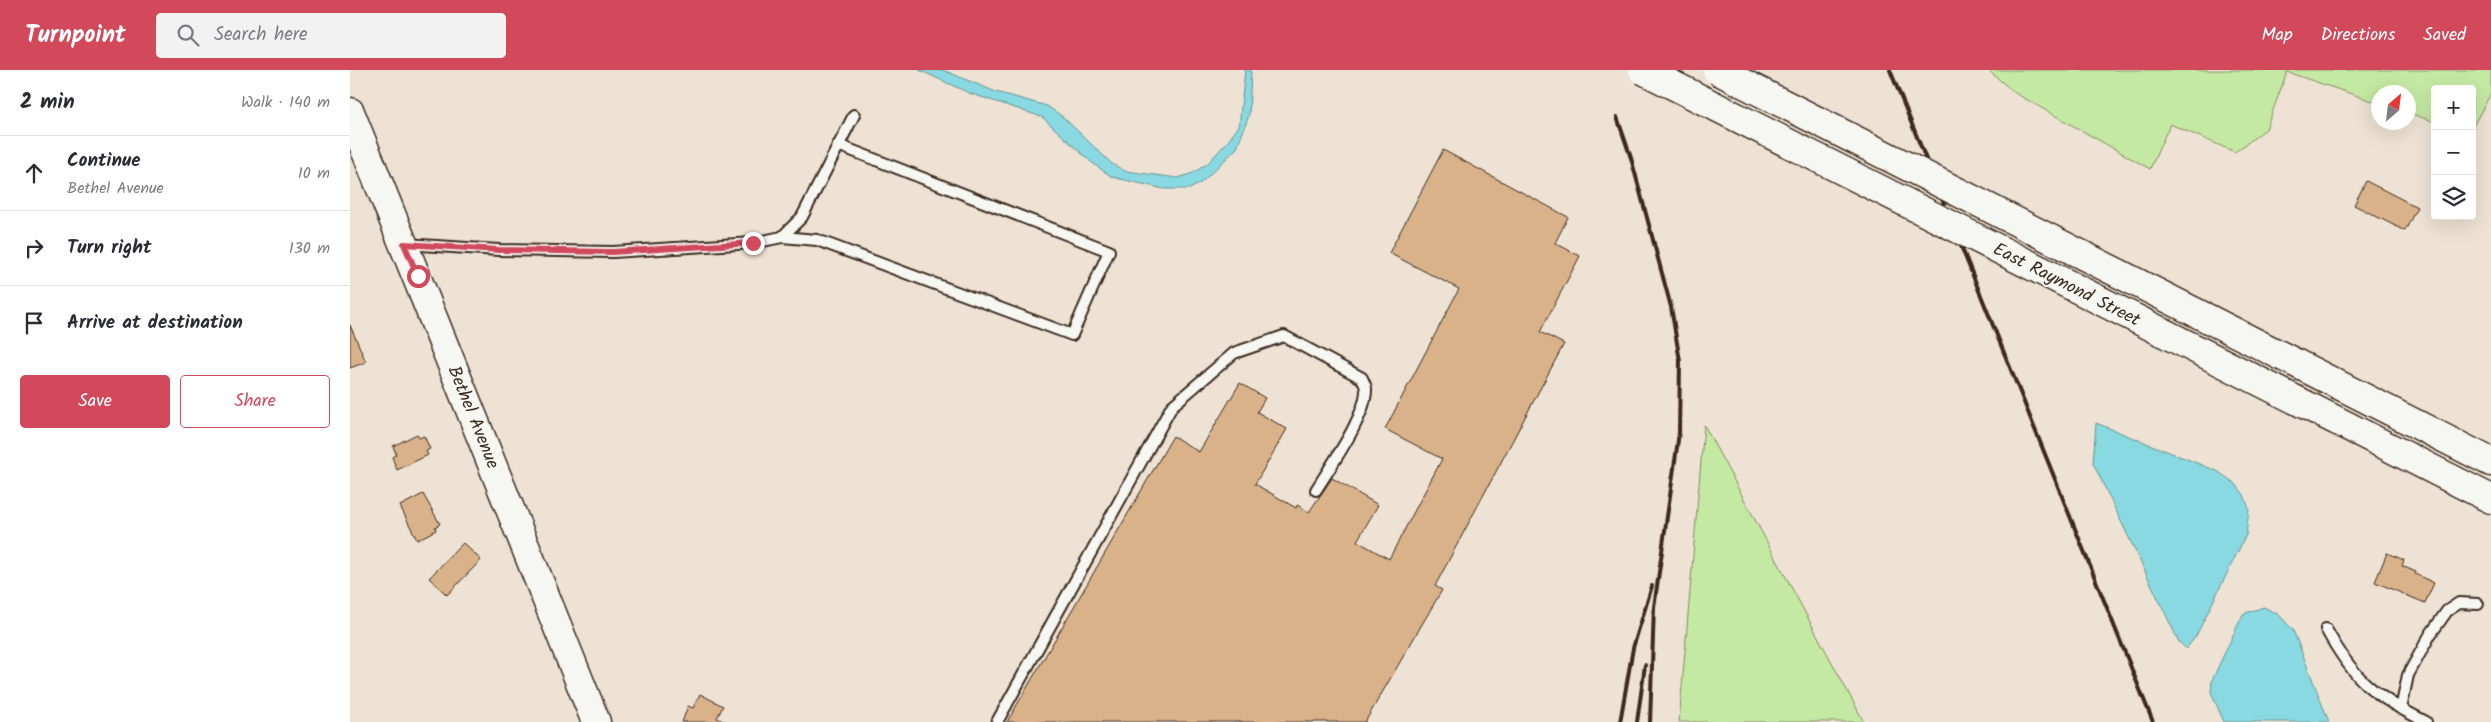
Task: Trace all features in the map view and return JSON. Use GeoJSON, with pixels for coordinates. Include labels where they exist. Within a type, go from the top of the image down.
{"type":"FeatureCollection","features":[{"type":"Feature","properties":{"kind":"main road","name":"East Raymond Street"},"geometry":{"type":"LineString","coordinates":[[1643,70],[2491,499]]}},
{"type":"Feature","properties":{"kind":"main road","name":"East Raymond Street"},"geometry":{"type":"LineString","coordinates":[[1717,70],[2491,462]]}},
{"type":"Feature","properties":{"kind":"main road","name":"Bethel Avenue"},"geometry":{"type":"LineString","coordinates":[[350,112],[596,722]]}},
{"type":"Feature","properties":{"kind":"lane"},"geometry":{"type":"LineString","coordinates":[[782,237],[802,217],[854,115]]}},
{"type":"Feature","properties":{"kind":"lane"},"geometry":{"type":"LineString","coordinates":[[404,244],[509,250],[612,252],[753,243],[782,237],[817,240],[1072,335],[1109,251],[838,145]]}},
{"type":"Feature","properties":{"kind":"lane"},"geometry":{"type":"LineString","coordinates":[[998,722],[1172,406],[1234,352],[1284,336],[1362,378],[1366,388],[1360,409],[1348,437],[1316,490]]}},
{"type":"Feature","properties":{"kind":"lane"},"geometry":{"type":"LineString","coordinates":[[2401,709],[2408,675],[2430,635],[2447,611],[2459,603],[2478,604]]}},
{"type":"Feature","properties":{"kind":"lane"},"geometry":{"type":"LineString","coordinates":[[2326,629],[2341,657],[2358,678],[2384,700],[2426,722]]}},
{"type":"Feature","properties":{"kind":"green space"},"geometry":{"type":"Polygon","coordinates":[[[1988,70],[2491,70],[2491,93],[2476,121],[2476,85],[2431,85],[2431,121],[2416,115],[2416,85],[2371,85],[2371,101],[2287,72],[2266,129],[2235,152],[2170,124],[2150,169],[2015,93],[1988,70]]]}},
{"type":"Feature","properties":{"kind":"green space"},"geometry":{"type":"Polygon","coordinates":[[[1704,425],[1864,722],[1679,722],[1704,425]]]}},
{"type":"Feature","properties":{"kind":"water"},"geometry":{"type":"Polygon","coordinates":[[[919,70],[943,70],[996,92],[1047,106],[1063,117],[1112,164],[1125,171],[1178,178],[1193,173],[1208,163],[1239,126],[1245,70],[1251,70],[1249,115],[1237,148],[1202,182],[1190,189],[1164,189],[1112,177],[1091,162],[1042,117],[969,93],[919,70]]]}},
{"type":"Feature","properties":{"kind":"water"},"geometry":{"type":"Polygon","coordinates":[[[2096,423],[2217,471],[2236,484],[2244,495],[2249,509],[2246,535],[2196,636],[2186,649],[2179,642],[2093,463],[2096,423]]]}},
{"type":"Feature","properties":{"kind":"water"},"geometry":{"type":"Polygon","coordinates":[[[2264,607],[2279,615],[2293,630],[2329,722],[2224,722],[2211,692],[2212,680],[2243,614],[2264,607]]]}},
{"type":"Feature","properties":{"kind":"building"},"geometry":{"type":"Polygon","coordinates":[[[1443,150],[1568,217],[1555,243],[1580,256],[1540,332],[1564,344],[1435,586],[1442,590],[1365,722],[1007,722],[1173,436],[1199,452],[1240,383],[1265,398],[1257,412],[1287,429],[1255,484],[1296,508],[1297,505],[1309,512],[1332,478],[1378,505],[1357,541],[1389,559],[1442,459],[1385,429],[1459,289],[1389,253],[1443,150]]]}},
{"type":"Feature","properties":{"kind":"building"},"geometry":{"type":"Polygon","coordinates":[[[2366,181],[2417,207],[2405,231],[2354,205],[2366,181]]]}},
{"type":"Feature","properties":{"kind":"building"},"geometry":{"type":"Polygon","coordinates":[[[350,325],[366,362],[350,368],[350,325]]]}},
{"type":"Feature","properties":{"kind":"building"},"geometry":{"type":"Polygon","coordinates":[[[417,434],[419,438],[424,436],[430,449],[426,451],[428,455],[397,470],[392,457],[396,454],[393,446],[417,434]]]}},
{"type":"Feature","properties":{"kind":"building"},"geometry":{"type":"Polygon","coordinates":[[[423,494],[440,524],[435,527],[436,530],[417,540],[400,506],[423,494]]]}},
{"type":"Feature","properties":{"kind":"building"},"geometry":{"type":"Polygon","coordinates":[[[463,543],[481,560],[447,595],[429,578],[463,543]]]}},
{"type":"Feature","properties":{"kind":"building"},"geometry":{"type":"Polygon","coordinates":[[[2387,553],[2404,560],[2402,566],[2434,583],[2425,603],[2375,582],[2387,553]]]}},
{"type":"Feature","properties":{"kind":"building"},"geometry":{"type":"Polygon","coordinates":[[[700,694],[723,706],[717,718],[725,722],[682,722],[688,706],[693,708],[700,694]]]}},
{"type":"Feature","properties":{"kind":"railway"},"geometry":{"type":"LineString","coordinates":[[1890,70],[2153,722]]}},
{"type":"Feature","properties":{"kind":"railway"},"geometry":{"type":"LineString","coordinates":[[1617,117],[1631,158],[1671,307],[1680,361],[1679,433],[1654,607],[1650,722]]}},
{"type":"Feature","properties":{"kind":"railway"},"geometry":{"type":"LineString","coordinates":[[1620,722],[1633,648],[1652,586]]}},
{"type":"Feature","properties":{"kind":"railway"},"geometry":{"type":"LineString","coordinates":[[1637,722],[1645,665]]}},
{"type":"Feature","properties":{"kind":"route"},"geometry":{"type":"LineString","coordinates":[[418,276],[404,244],[499,250],[612,252],[753,243]]}}]}
